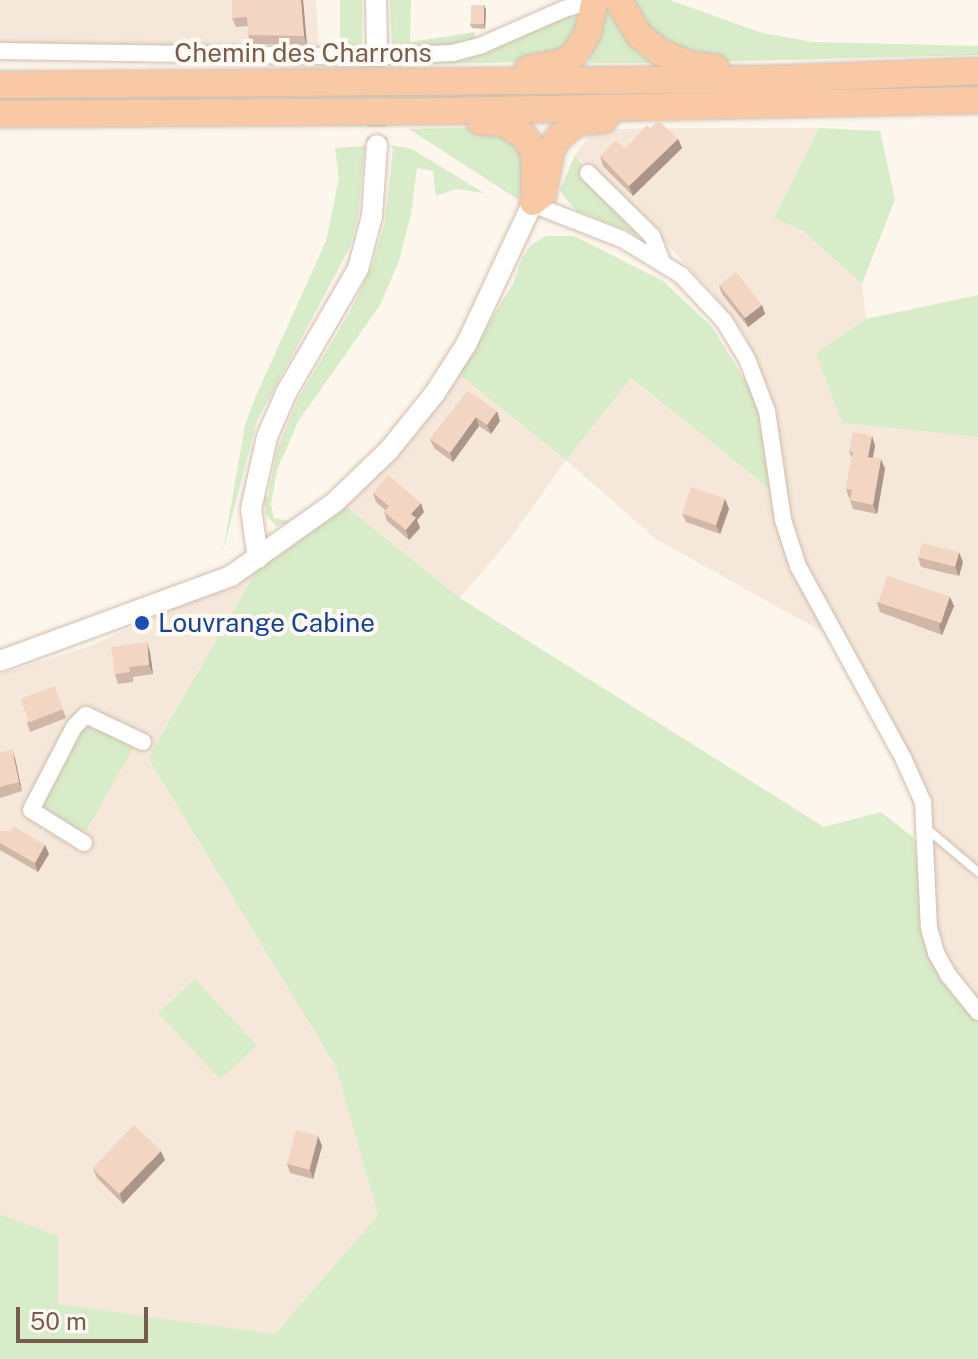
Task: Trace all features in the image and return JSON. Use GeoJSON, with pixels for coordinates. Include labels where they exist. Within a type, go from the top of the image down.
{"type":"FeatureCollection","features":[{"type":"Feature","properties":{"kind":"highway"},"geometry":{"type":"LineString","coordinates":[[494,81],[501,70],[546,68],[575,54],[588,32],[595,0]]}},
{"type":"Feature","properties":{"kind":"highway"},"geometry":{"type":"LineString","coordinates":[[618,0],[639,35],[660,52],[706,68],[764,67],[774,79]]}},
{"type":"Feature","properties":{"kind":"highway"},"geometry":{"type":"LineString","coordinates":[[0,85],[774,79],[978,71]]}},
{"type":"Feature","properties":{"kind":"highway"},"geometry":{"type":"LineString","coordinates":[[0,114],[443,111],[978,100]]}},
{"type":"Feature","properties":{"kind":"highway"},"geometry":{"type":"LineString","coordinates":[[533,203],[543,194],[551,150],[565,130],[593,120],[650,119],[660,106]]}},
{"type":"Feature","properties":{"kind":"highway"},"geometry":{"type":"LineString","coordinates":[[443,111],[449,122],[504,123],[524,136],[535,160],[533,203]]}},
{"type":"Feature","properties":{"kind":"street"},"geometry":{"type":"LineString","coordinates":[[376,0],[377,47]]}},
{"type":"Feature","properties":{"kind":"street","name":"Chemin des Charrons"},"geometry":{"type":"LineString","coordinates":[[0,51],[342,57],[453,53],[482,45],[564,9],[595,0]]}},
{"type":"Feature","properties":{"kind":"street"},"geometry":{"type":"LineString","coordinates":[[258,558],[251,509],[267,437],[286,393],[358,269],[372,216],[377,145]]}},
{"type":"Feature","properties":{"kind":"street"},"geometry":{"type":"LineString","coordinates":[[588,173],[652,236],[663,264]]}},
{"type":"Feature","properties":{"kind":"street"},"geometry":{"type":"LineString","coordinates":[[0,661],[158,606],[231,576],[361,479],[435,393],[467,343],[533,203],[622,239],[681,275],[724,321],[760,387],[783,520],[798,566],[904,760],[923,802],[929,928],[936,953],[949,976],[978,1012]]}},
{"type":"Feature","properties":{"kind":"street"},"geometry":{"type":"LineString","coordinates":[[84,843],[31,810],[74,727],[86,715],[143,742]]}},
{"type":"Feature","properties":{"kind":"lane"},"geometry":{"type":"LineString","coordinates":[[926,828],[978,872]]}},
{"type":"Feature","properties":{"kind":"shaded area"},"geometry":{"type":"Polygon","coordinates":[[[0,0],[316,0],[319,48],[245,52],[0,47],[0,0]]]}},
{"type":"Feature","properties":{"kind":"shaded area"},"geometry":{"type":"Polygon","coordinates":[[[819,128],[774,218],[803,231],[862,284],[866,319],[816,353],[842,423],[978,437],[978,1007],[941,950],[934,916],[932,819],[924,794],[810,577],[789,517],[769,390],[744,334],[712,292],[637,213],[575,155],[588,138],[604,130],[819,128]]]}},
{"type":"Feature","properties":{"kind":"shaded area"},"geometry":{"type":"Polygon","coordinates":[[[458,373],[630,378],[771,490],[828,635],[656,539],[566,460],[510,539],[460,598],[343,504],[458,373]]]}},
{"type":"Feature","properties":{"kind":"shaded area"},"geometry":{"type":"Polygon","coordinates":[[[257,570],[148,758],[336,1067],[378,1215],[275,1334],[58,1304],[57,1236],[0,1214],[0,674],[88,647],[257,570]]]}},
{"type":"Feature","properties":{"kind":"green space"},"geometry":{"type":"Polygon","coordinates":[[[340,0],[362,0],[362,46],[340,46],[340,0]]]}},
{"type":"Feature","properties":{"kind":"green space"},"geometry":{"type":"Polygon","coordinates":[[[390,0],[411,0],[410,42],[475,32],[475,40],[443,46],[389,47],[392,43],[390,0]]]}},
{"type":"Feature","properties":{"kind":"green space"},"geometry":{"type":"Polygon","coordinates":[[[623,0],[670,0],[762,33],[813,42],[978,46],[978,55],[708,62],[670,50],[623,0]]]}},
{"type":"Feature","properties":{"kind":"green space"},"geometry":{"type":"Polygon","coordinates":[[[609,6],[663,63],[589,63],[603,8],[609,6]]]}},
{"type":"Feature","properties":{"kind":"green space"},"geometry":{"type":"Polygon","coordinates":[[[566,13],[581,21],[571,48],[540,62],[418,64],[419,59],[566,13]]]}},
{"type":"Feature","properties":{"kind":"green space"},"geometry":{"type":"Polygon","coordinates":[[[978,82],[978,89],[384,101],[383,92],[978,82]]]}},
{"type":"Feature","properties":{"kind":"green space"},"geometry":{"type":"Polygon","coordinates":[[[0,93],[370,93],[370,101],[0,101],[0,93]]]}},
{"type":"Feature","properties":{"kind":"green space"},"geometry":{"type":"Polygon","coordinates":[[[487,127],[525,150],[524,196],[517,199],[409,129],[487,127]]]}},
{"type":"Feature","properties":{"kind":"green space"},"geometry":{"type":"Polygon","coordinates":[[[819,128],[880,131],[895,199],[862,284],[803,231],[774,218],[819,128]]]}},
{"type":"Feature","properties":{"kind":"green space"},"geometry":{"type":"Polygon","coordinates":[[[390,145],[412,149],[484,193],[456,189],[436,196],[433,171],[417,168],[411,214],[399,261],[380,305],[298,422],[277,470],[271,504],[274,518],[295,522],[276,526],[266,515],[264,497],[268,497],[277,450],[297,401],[352,308],[373,263],[385,222],[393,149],[390,145]]]}},
{"type":"Feature","properties":{"kind":"green space"},"geometry":{"type":"Polygon","coordinates":[[[365,146],[358,216],[350,247],[257,421],[223,551],[245,425],[326,241],[339,178],[335,148],[365,146]]]}},
{"type":"Feature","properties":{"kind":"green space"},"geometry":{"type":"Polygon","coordinates":[[[575,155],[639,232],[637,234],[577,211],[564,197],[560,190],[575,155]]]}},
{"type":"Feature","properties":{"kind":"green space"},"geometry":{"type":"Polygon","coordinates":[[[546,236],[574,236],[663,281],[712,327],[761,406],[771,490],[631,378],[566,460],[458,373],[513,284],[522,258],[531,245],[546,236]]]}},
{"type":"Feature","properties":{"kind":"green space"},"geometry":{"type":"Polygon","coordinates":[[[978,295],[978,437],[842,423],[816,353],[866,319],[978,295]]]}},
{"type":"Feature","properties":{"kind":"green space"},"geometry":{"type":"Polygon","coordinates":[[[343,504],[460,598],[824,827],[881,812],[914,838],[929,944],[948,982],[978,1022],[978,1359],[0,1359],[0,1214],[58,1236],[58,1304],[275,1334],[378,1215],[336,1067],[148,758],[257,570],[343,504]]]}},
{"type":"Feature","properties":{"kind":"green space"},"geometry":{"type":"Polygon","coordinates":[[[86,723],[132,742],[134,747],[87,829],[76,832],[41,815],[38,802],[86,723]]]}},
{"type":"Feature","properties":{"kind":"green space"},"geometry":{"type":"Polygon","coordinates":[[[195,979],[257,1046],[220,1080],[158,1013],[195,979]]]}},
{"type":"Feature","properties":{"kind":"building"},"geometry":{"type":"Polygon","coordinates":[[[232,0],[301,0],[304,36],[248,35],[247,17],[232,18],[232,0]]]}},
{"type":"Feature","properties":{"kind":"building"},"geometry":{"type":"Polygon","coordinates":[[[471,5],[484,5],[484,24],[471,24],[471,5]]]}},
{"type":"Feature","properties":{"kind":"building"},"geometry":{"type":"Polygon","coordinates":[[[658,120],[678,139],[629,186],[600,156],[616,140],[625,149],[647,125],[650,128],[658,120]]]}},
{"type":"Feature","properties":{"kind":"building"},"geometry":{"type":"Polygon","coordinates":[[[736,272],[762,305],[745,318],[719,285],[736,272]]]}},
{"type":"Feature","properties":{"kind":"building"},"geometry":{"type":"Polygon","coordinates":[[[468,391],[497,411],[487,425],[476,417],[450,453],[430,439],[468,391]]]}},
{"type":"Feature","properties":{"kind":"building"},"geometry":{"type":"Polygon","coordinates":[[[853,432],[872,436],[868,457],[881,459],[873,505],[850,500],[852,490],[846,489],[853,452],[849,451],[853,432]]]}},
{"type":"Feature","properties":{"kind":"building"},"geometry":{"type":"Polygon","coordinates":[[[388,475],[421,503],[411,514],[416,518],[406,530],[384,512],[389,506],[373,493],[388,475]]]}},
{"type":"Feature","properties":{"kind":"building"},"geometry":{"type":"Polygon","coordinates":[[[691,487],[725,499],[716,525],[682,513],[691,487]]]}},
{"type":"Feature","properties":{"kind":"building"},"geometry":{"type":"Polygon","coordinates":[[[922,543],[959,552],[955,567],[918,558],[922,543]]]}},
{"type":"Feature","properties":{"kind":"building"},"geometry":{"type":"Polygon","coordinates":[[[887,576],[950,596],[941,623],[878,603],[887,576]]]}},
{"type":"Feature","properties":{"kind":"building"},"geometry":{"type":"Polygon","coordinates":[[[147,642],[149,665],[129,667],[130,672],[115,674],[111,647],[147,642]]]}},
{"type":"Feature","properties":{"kind":"building"},"geometry":{"type":"Polygon","coordinates":[[[54,686],[63,709],[29,722],[20,699],[54,686]]]}},
{"type":"Feature","properties":{"kind":"building"},"geometry":{"type":"Polygon","coordinates":[[[12,749],[19,782],[0,787],[0,753],[12,749]]]}},
{"type":"Feature","properties":{"kind":"building"},"geometry":{"type":"Polygon","coordinates":[[[13,826],[45,845],[35,863],[0,843],[0,831],[11,831],[13,826]]]}},
{"type":"Feature","properties":{"kind":"building"},"geometry":{"type":"Polygon","coordinates":[[[134,1125],[161,1151],[119,1194],[92,1168],[134,1125]]]}},
{"type":"Feature","properties":{"kind":"building"},"geometry":{"type":"Polygon","coordinates":[[[296,1130],[318,1136],[309,1170],[287,1164],[296,1130]]]}},
{"type":"Feature","properties":{"kind":"tunnel"},"geometry":{"type":"LineString","coordinates":[[377,47],[377,145]]}},
{"type":"Feature","properties":{"kind":"place","name":"Louvrange Cabine"},"geometry":{"type":"Point","coordinates":[142,623]}}]}
